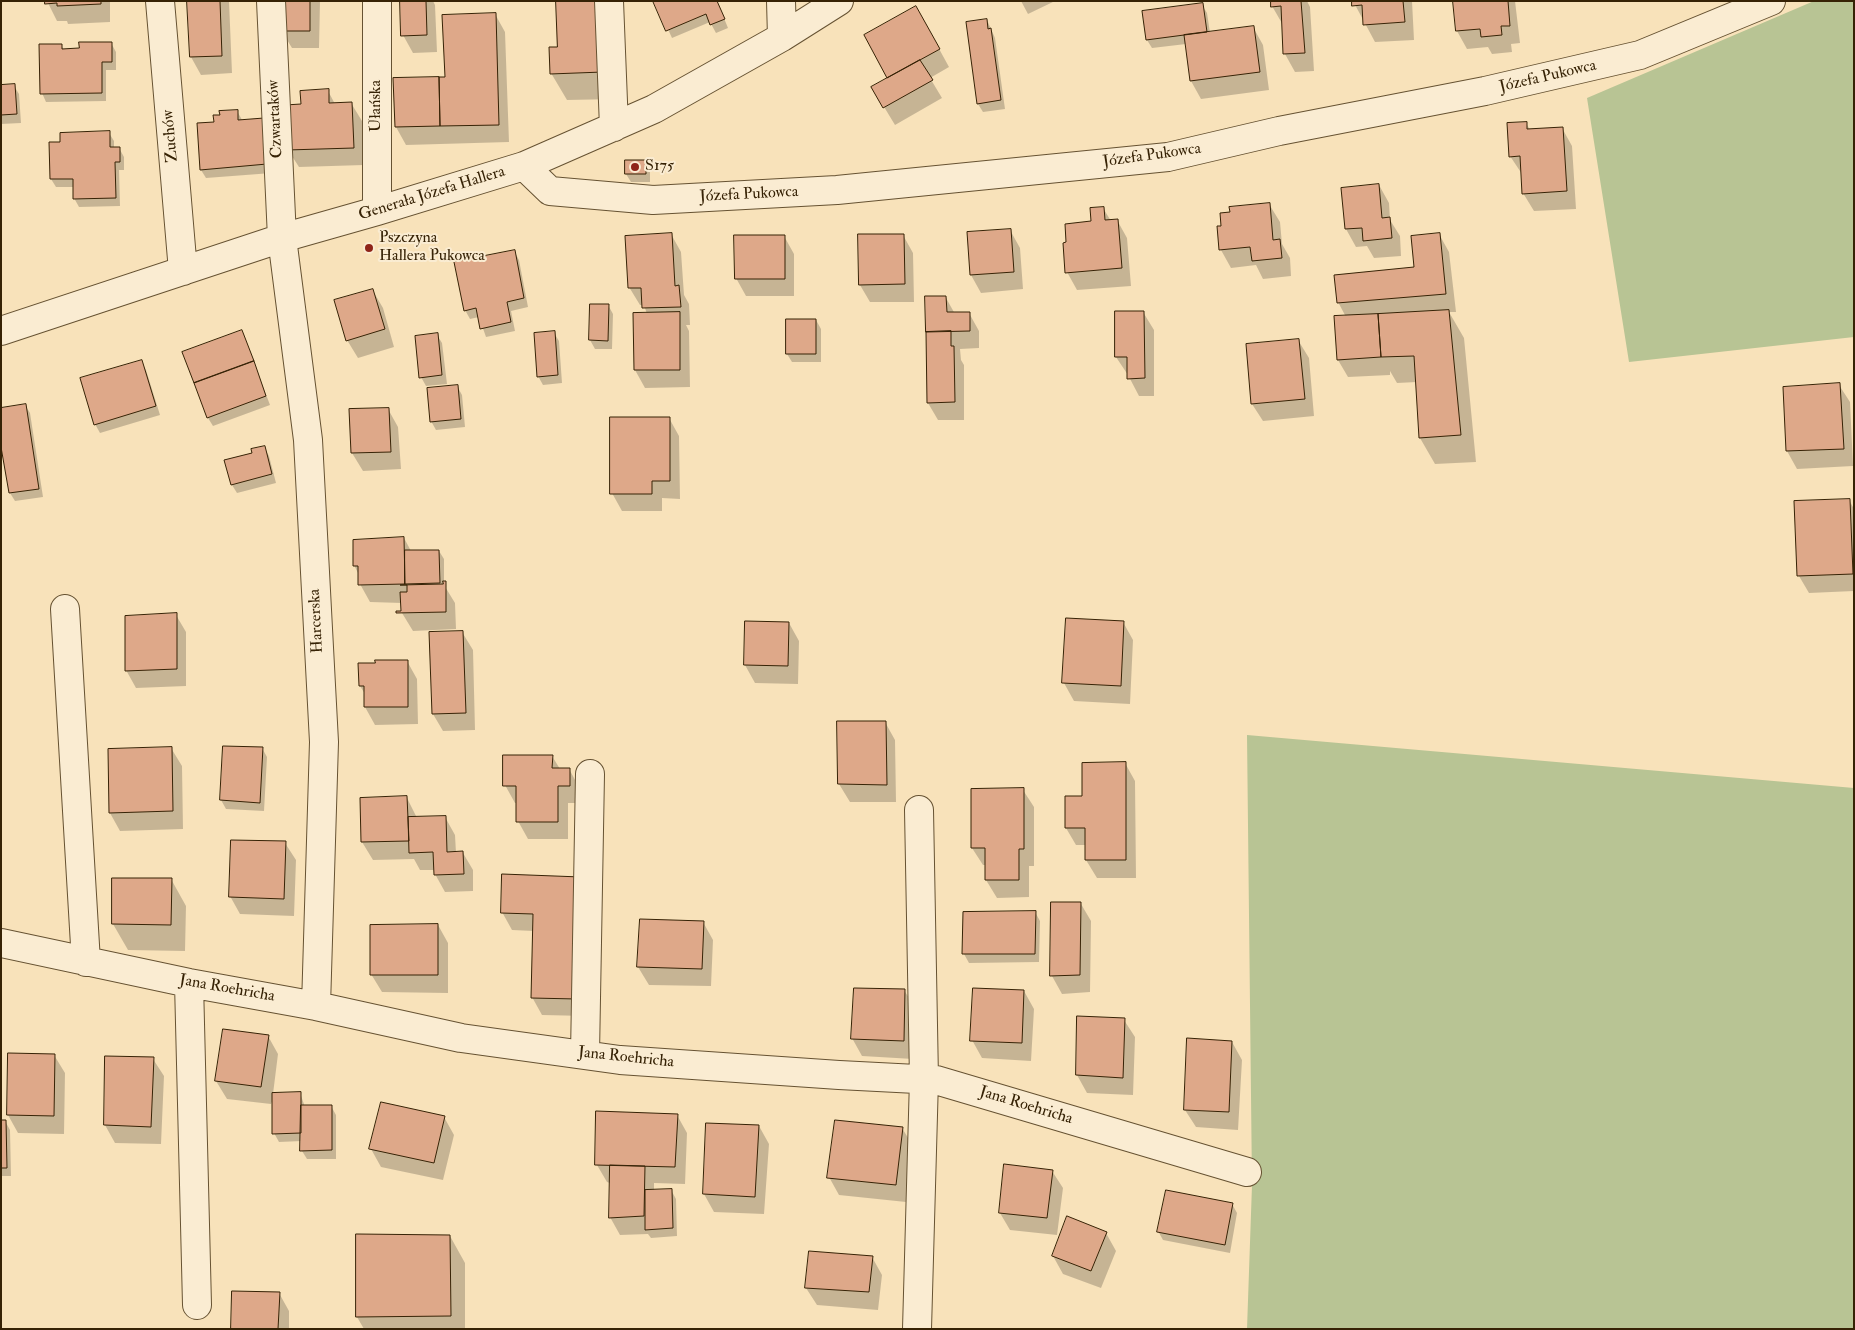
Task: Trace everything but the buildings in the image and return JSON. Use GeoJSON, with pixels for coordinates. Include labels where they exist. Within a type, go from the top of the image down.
{"type":"FeatureCollection","features":[{"type":"Feature","properties":{"kind":"street","name":"Zuchów"},"geometry":{"type":"LineString","coordinates":[[160,1],[183,271]]}},
{"type":"Feature","properties":{"kind":"street","name":"Czwartaków"},"geometry":{"type":"LineString","coordinates":[[271,1],[282,238]]}},
{"type":"Feature","properties":{"kind":"street","name":"Ułańska"},"geometry":{"type":"LineString","coordinates":[[377,1],[377,211]]}},
{"type":"Feature","properties":{"kind":"street"},"geometry":{"type":"LineString","coordinates":[[609,1],[614,126]]}},
{"type":"Feature","properties":{"kind":"street"},"geometry":{"type":"LineString","coordinates":[[781,1],[782,37]]}},
{"type":"Feature","properties":{"kind":"street","name":"Generała Józefa Hallera"},"geometry":{"type":"LineString","coordinates":[[1,331],[282,238],[524,166],[654,109],[782,37],[839,1]]}},
{"type":"Feature","properties":{"kind":"street","name":"Józefa Pukowca"},"geometry":{"type":"LineString","coordinates":[[524,166],[550,191],[654,200],[837,190],[1168,157],[1278,131],[1485,91],[1640,55],[1771,1]]}},
{"type":"Feature","properties":{"kind":"street","name":"Harcerska"},"geometry":{"type":"LineString","coordinates":[[282,238],[308,440],[324,742],[316,1006]]}},
{"type":"Feature","properties":{"kind":"street"},"geometry":{"type":"LineString","coordinates":[[65,609],[86,962]]}},
{"type":"Feature","properties":{"kind":"street"},"geometry":{"type":"LineString","coordinates":[[585,1054],[590,774]]}},
{"type":"Feature","properties":{"kind":"street"},"geometry":{"type":"LineString","coordinates":[[917,1329],[924,1079],[919,810]]}},
{"type":"Feature","properties":{"kind":"street","name":"Jana Roehricha"},"geometry":{"type":"LineString","coordinates":[[1,943],[189,983],[316,1006],[461,1038],[620,1060],[936,1080],[1247,1172]]}},
{"type":"Feature","properties":{"kind":"street"},"geometry":{"type":"LineString","coordinates":[[189,983],[197,1306]]}},
{"type":"Feature","properties":{"kind":"green space"},"geometry":{"type":"Polygon","coordinates":[[[1814,1],[1854,1],[1854,337],[1629,362],[1587,98],[1814,1]]]}},
{"type":"Feature","properties":{"kind":"green space"},"geometry":{"type":"Polygon","coordinates":[[[1247,735],[1854,788],[1854,1329],[1247,1329],[1252,1185],[1247,735]]]}},
{"type":"Feature","properties":{"kind":"place","name":"S175"},"geometry":{"type":"Point","coordinates":[635,167]}},
{"type":"Feature","properties":{"kind":"place","name":"Pszczyna Hallera Pukowca"},"geometry":{"type":"Point","coordinates":[369,248]}}]}
